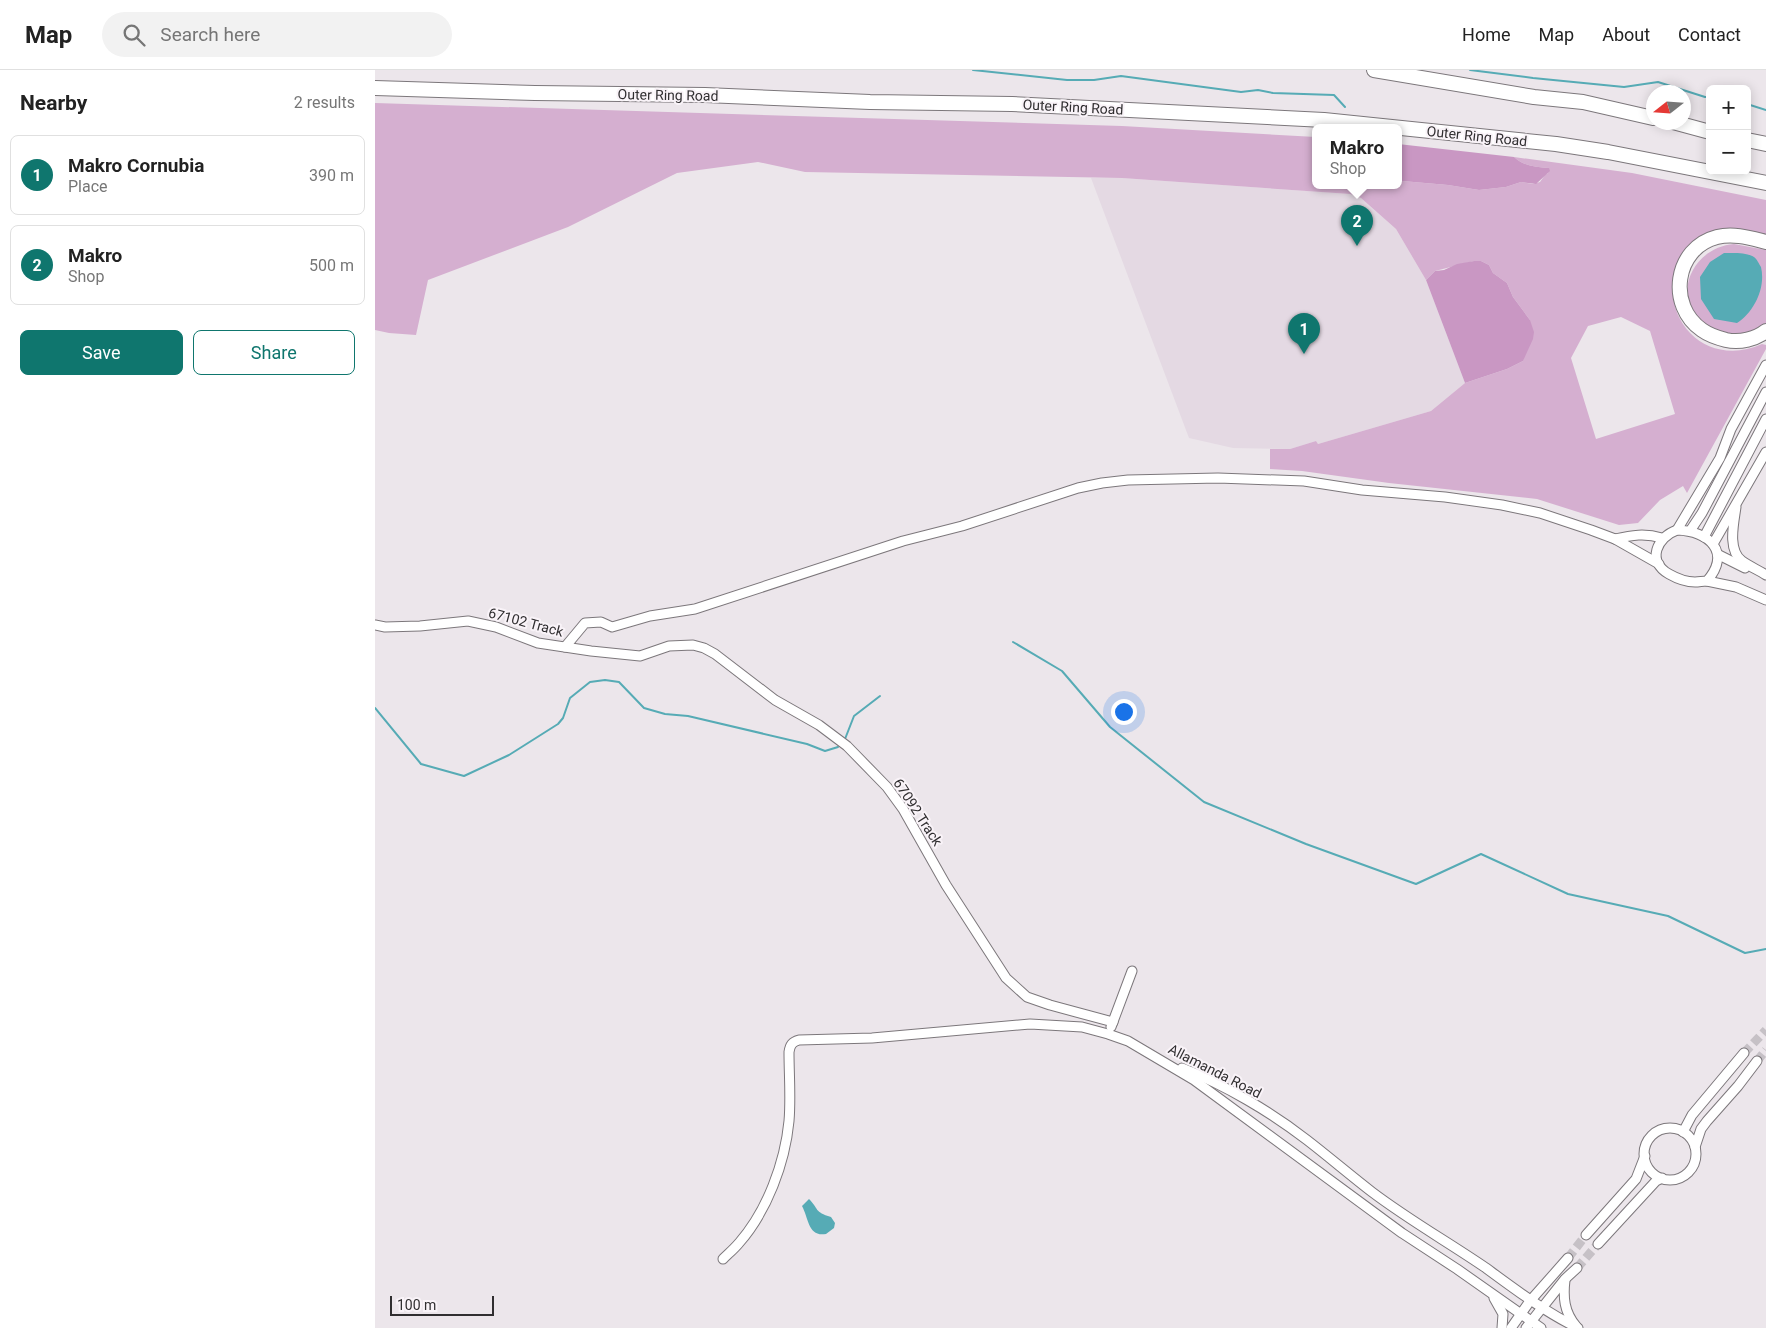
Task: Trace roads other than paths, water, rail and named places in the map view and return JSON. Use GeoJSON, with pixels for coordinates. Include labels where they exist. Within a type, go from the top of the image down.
{"type":"FeatureCollection","features":[{"type":"Feature","properties":{"kind":"highway"},"geometry":{"type":"LineString","coordinates":[[1374,70],[1534,97],[1583,102],[1646,116]]}},
{"type":"Feature","properties":{"kind":"highway","name":"Outer Ring Road"},"geometry":{"type":"LineString","coordinates":[[375,88],[535,94],[705,96],[1012,104],[1324,120],[1363,124]]}},
{"type":"Feature","properties":{"kind":"highway"},"geometry":{"type":"LineString","coordinates":[[1691,127],[1706,131]]}},
{"type":"Feature","properties":{"kind":"highway","name":"Outer Ring Road"},"geometry":{"type":"LineString","coordinates":[[1402,128],[1556,144],[1766,183]]}},
{"type":"Feature","properties":{"kind":"highway"},"geometry":{"type":"LineString","coordinates":[[1751,141],[1766,144]]}},
{"type":"Feature","properties":{"kind":"highway"},"geometry":{"type":"LineString","coordinates":[[1766,242],[1729,235],[1704,243],[1693,251],[1685,261],[1680,274],[1679,288],[1682,305],[1690,320],[1702,331],[1731,341],[1748,340],[1766,331]]}},
{"type":"Feature","properties":{"kind":"street"},"geometry":{"type":"LineString","coordinates":[[1659,564],[1657,549],[1670,534],[1722,453],[1731,429],[1766,365]]}},
{"type":"Feature","properties":{"kind":"street"},"geometry":{"type":"LineString","coordinates":[[1690,531],[1702,513],[1766,392]]}},
{"type":"Feature","properties":{"kind":"street"},"geometry":{"type":"LineString","coordinates":[[1704,537],[1766,419]]}},
{"type":"Feature","properties":{"kind":"street"},"geometry":{"type":"LineString","coordinates":[[1713,544],[1766,452]]}},
{"type":"Feature","properties":{"kind":"street"},"geometry":{"type":"LineString","coordinates":[[565,647],[585,622],[601,622],[612,627],[650,616],[695,609],[903,541],[962,526],[1079,488],[1129,480],[1218,478],[1304,481],[1362,490],[1445,497],[1502,505],[1540,513],[1615,539],[1659,564],[1661,568],[1674,576],[1695,582],[1707,581],[1736,587],[1766,600]]}},
{"type":"Feature","properties":{"kind":"street"},"geometry":{"type":"LineString","coordinates":[[1737,502],[1732,542],[1740,560],[1766,576]]}},
{"type":"Feature","properties":{"kind":"street"},"geometry":{"type":"LineString","coordinates":[[1615,539],[1636,534],[1646,536],[1690,531],[1704,537],[1713,544],[1719,555],[1734,564],[1766,576]]}},
{"type":"Feature","properties":{"kind":"street"},"geometry":{"type":"LineString","coordinates":[[1707,581],[1717,566],[1719,555]]}},
{"type":"Feature","properties":{"kind":"street","name":"67102 Track"},"geometry":{"type":"LineString","coordinates":[[375,625],[385,627],[420,626],[468,621],[496,627],[539,643],[640,656],[669,646]]}},
{"type":"Feature","properties":{"kind":"street","name":"67092 Track"},"geometry":{"type":"LineString","coordinates":[[669,646],[693,645],[715,654],[775,700],[819,725],[847,746],[887,787],[903,809],[946,884],[1005,978],[1027,997],[1113,1022]]}},
{"type":"Feature","properties":{"kind":"street"},"geometry":{"type":"LineString","coordinates":[[1108,1034],[1133,971]]}},
{"type":"Feature","properties":{"kind":"street"},"geometry":{"type":"LineString","coordinates":[[723,1259],[739,1243],[761,1209],[773,1184],[783,1154],[790,1108],[789,1052],[790,1046],[794,1042],[799,1040],[872,1038],[1030,1024],[1082,1027],[1128,1041],[1154,1056]]}},
{"type":"Feature","properties":{"kind":"street"},"geometry":{"type":"LineString","coordinates":[[1683,1132],[1692,1115],[1744,1053]]}},
{"type":"Feature","properties":{"kind":"street","name":"Allamanda Road"},"geometry":{"type":"LineString","coordinates":[[1154,1056],[1223,1100],[1402,1234],[1484,1287],[1521,1314],[1529,1325],[1541,1328]]}},
{"type":"Feature","properties":{"kind":"street","name":"Allamanda Road"},"geometry":{"type":"LineString","coordinates":[[1154,1056],[1229,1090],[1259,1108],[1305,1139],[1410,1220],[1485,1268],[1531,1301],[1578,1328]]}},
{"type":"Feature","properties":{"kind":"street"},"geometry":{"type":"LineString","coordinates":[[1598,1244],[1656,1181],[1662,1178],[1675,1179],[1687,1173],[1695,1161],[1695,1147],[1701,1129],[1757,1061]]}},
{"type":"Feature","properties":{"kind":"street"},"geometry":{"type":"LineString","coordinates":[[1586,1235],[1636,1179],[1647,1144],[1656,1132],[1670,1128],[1683,1132],[1691,1138],[1695,1147]]}},
{"type":"Feature","properties":{"kind":"street"},"geometry":{"type":"LineString","coordinates":[[1645,1155],[1646,1162],[1651,1170],[1662,1178]]}},
{"type":"Feature","properties":{"kind":"street"},"geometry":{"type":"LineString","coordinates":[[1511,1328],[1531,1301],[1568,1258]]}},
{"type":"Feature","properties":{"kind":"street"},"geometry":{"type":"LineString","coordinates":[[1529,1325],[1565,1279],[1577,1268]]}},
{"type":"Feature","properties":{"kind":"street"},"geometry":{"type":"LineString","coordinates":[[1565,1279],[1564,1304],[1572,1321],[1578,1328]]}},
{"type":"Feature","properties":{"kind":"street"},"geometry":{"type":"LineString","coordinates":[[1484,1287],[1501,1309],[1502,1328]]}},
{"type":"Feature","properties":{"kind":"water"},"geometry":{"type":"Polygon","coordinates":[[[1724,253],[1751,255],[1761,267],[1762,283],[1757,299],[1749,313],[1737,323],[1714,319],[1701,299],[1700,277],[1710,262],[1724,253]]]}},
{"type":"Feature","properties":{"kind":"water"},"geometry":{"type":"Polygon","coordinates":[[[809,1199],[819,1212],[831,1217],[835,1223],[834,1228],[826,1234],[816,1233],[810,1226],[802,1206],[809,1199]]]}},
{"type":"Feature","properties":{"kind":"waterway"},"geometry":{"type":"LineString","coordinates":[[973,70],[1067,80],[1094,80],[1121,76],[1241,92],[1258,90],[1273,93],[1334,95],[1345,107]]}},
{"type":"Feature","properties":{"kind":"waterway"},"geometry":{"type":"LineString","coordinates":[[1470,70],[1624,87],[1658,82],[1706,97]]}},
{"type":"Feature","properties":{"kind":"waterway"},"geometry":{"type":"LineString","coordinates":[[1751,105],[1766,110]]}},
{"type":"Feature","properties":{"kind":"waterway"},"geometry":{"type":"LineString","coordinates":[[1013,642],[1062,671],[1110,727],[1204,802],[1306,844],[1416,884],[1481,854],[1568,894],[1668,916],[1745,953],[1766,949]]}},
{"type":"Feature","properties":{"kind":"waterway"},"geometry":{"type":"LineString","coordinates":[[375,708],[421,764],[464,776],[509,755],[558,724],[563,718],[570,698],[590,682],[605,680],[619,682],[644,708],[665,714],[688,716],[807,744],[825,751],[838,747]]}},
{"type":"Feature","properties":{"kind":"waterway"},"geometry":{"type":"LineString","coordinates":[[845,739],[854,716],[880,696]]}},
{"type":"Feature","properties":{"kind":"tunnel"},"geometry":{"type":"LineString","coordinates":[[1744,1053],[1766,1030]]}},
{"type":"Feature","properties":{"kind":"tunnel"},"geometry":{"type":"LineString","coordinates":[[1757,1061],[1766,1050]]}},
{"type":"Feature","properties":{"kind":"tunnel"},"geometry":{"type":"LineString","coordinates":[[1568,1258],[1586,1235]]}},
{"type":"Feature","properties":{"kind":"tunnel"},"geometry":{"type":"LineString","coordinates":[[1577,1268],[1598,1244]]}},
{"type":"Feature","properties":{"kind":"place","name":"Makro"},"geometry":{"type":"Point","coordinates":[1357,246]}},
{"type":"Feature","properties":{"kind":"place","name":"Makro Cornubia"},"geometry":{"type":"Point","coordinates":[1304,354]}}]}
